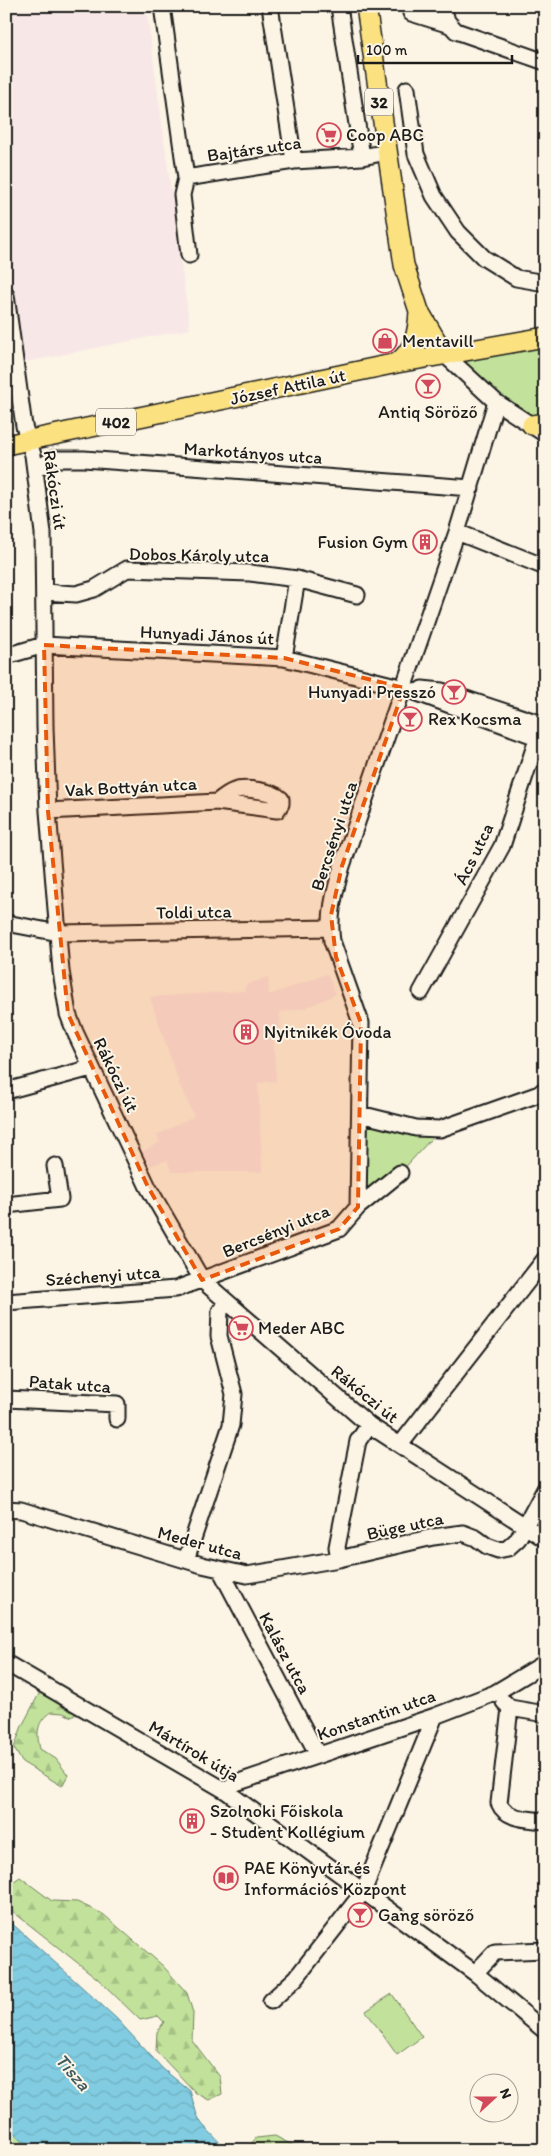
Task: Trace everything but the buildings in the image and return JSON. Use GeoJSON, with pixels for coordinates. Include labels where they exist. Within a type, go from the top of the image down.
{"type":"FeatureCollection","features":[{"type":"Feature","properties":{"kind":"main road","name":"32"},"geometry":{"type":"LineString","coordinates":[[366,6],[404,265],[419,311],[444,354]]}},
{"type":"Feature","properties":{"kind":"main road"},"geometry":{"type":"LineString","coordinates":[[398,363],[406,357],[414,344],[418,330],[419,311]]}},
{"type":"Feature","properties":{"kind":"main road","name":"József Attila út"},"geometry":{"type":"LineString","coordinates":[[6,445],[398,363],[543,338]]}},
{"type":"Feature","properties":{"kind":"street"},"geometry":{"type":"LineString","coordinates":[[162,6],[186,178],[182,195],[189,255]]}},
{"type":"Feature","properties":{"kind":"street"},"geometry":{"type":"LineString","coordinates":[[270,6],[294,161]]}},
{"type":"Feature","properties":{"kind":"street"},"geometry":{"type":"LineString","coordinates":[[339,6],[362,156]]}},
{"type":"Feature","properties":{"kind":"street"},"geometry":{"type":"LineString","coordinates":[[443,6],[448,23],[456,31],[545,62]]}},
{"type":"Feature","properties":{"kind":"street"},"geometry":{"type":"LineString","coordinates":[[410,13],[448,23]]}},
{"type":"Feature","properties":{"kind":"street"},"geometry":{"type":"LineString","coordinates":[[407,89],[416,154],[434,196],[458,232],[484,258],[516,278],[545,282]]}},
{"type":"Feature","properties":{"kind":"street","name":"Bajtárs utca"},"geometry":{"type":"LineString","coordinates":[[186,178],[294,161],[362,156],[387,152]]}},
{"type":"Feature","properties":{"kind":"street","name":"Rákóczi út"},"geometry":{"type":"LineString","coordinates":[[6,295],[21,404],[29,440],[43,533],[48,810],[61,971],[68,1014],[91,1068],[148,1187],[202,1280],[369,1425],[545,1539]]}},
{"type":"Feature","properties":{"kind":"street"},"geometry":{"type":"LineString","coordinates":[[444,354],[496,402],[541,427]]}},
{"type":"Feature","properties":{"kind":"street","name":"Bercsényi utca"},"geometry":{"type":"LineString","coordinates":[[358,1206],[361,1023],[336,957],[330,928],[333,901],[342,866],[457,532],[496,402]]}},
{"type":"Feature","properties":{"kind":"street","name":"Markotányos utca"},"geometry":{"type":"LineString","coordinates":[[34,470],[53,459],[84,459],[471,488]]}},
{"type":"Feature","properties":{"kind":"street"},"geometry":{"type":"LineString","coordinates":[[457,532],[545,567]]}},
{"type":"Feature","properties":{"kind":"street","name":"Dobos Károly utca"},"geometry":{"type":"LineString","coordinates":[[44,592],[76,594],[94,589],[127,568],[250,573],[297,579],[357,595]]}},
{"type":"Feature","properties":{"kind":"street"},"geometry":{"type":"LineString","coordinates":[[284,658],[297,579]]}},
{"type":"Feature","properties":{"kind":"street","name":"Hunyadi János út"},"geometry":{"type":"LineString","coordinates":[[6,656],[44,645],[284,658],[404,688],[442,691],[542,732]]}},
{"type":"Feature","properties":{"kind":"street","name":"Ács utca"},"geometry":{"type":"LineString","coordinates":[[420,992],[502,846],[542,732]]}},
{"type":"Feature","properties":{"kind":"street","name":"Vak Bottyán utca"},"geometry":{"type":"LineString","coordinates":[[48,810],[217,802]]}},
{"type":"Feature","properties":{"kind":"street","name":"Toldi utca"},"geometry":{"type":"LineString","coordinates":[[6,922],[59,933],[330,928]]}},
{"type":"Feature","properties":{"kind":"street"},"geometry":{"type":"LineString","coordinates":[[6,1090],[91,1068]]}},
{"type":"Feature","properties":{"kind":"street"},"geometry":{"type":"LineString","coordinates":[[360,1114],[416,1128],[440,1129],[543,1097]]}},
{"type":"Feature","properties":{"kind":"street"},"geometry":{"type":"LineString","coordinates":[[6,1205],[60,1199],[55,1166]]}},
{"type":"Feature","properties":{"kind":"street","name":"Bercsényi utca"},"geometry":{"type":"LineString","coordinates":[[202,1280],[339,1229],[358,1206],[400,1173]]}},
{"type":"Feature","properties":{"kind":"street"},"geometry":{"type":"LineString","coordinates":[[400,1445],[545,1259]]}},
{"type":"Feature","properties":{"kind":"street","name":"Széchenyi utca"},"geometry":{"type":"LineString","coordinates":[[6,1302],[176,1289],[202,1280]]}},
{"type":"Feature","properties":{"kind":"street"},"geometry":{"type":"LineString","coordinates":[[186,1560],[230,1424],[234,1394],[219,1336],[220,1312],[227,1302]]}},
{"type":"Feature","properties":{"kind":"street","name":"Patak utca"},"geometry":{"type":"LineString","coordinates":[[6,1399],[117,1404],[117,1419]]}},
{"type":"Feature","properties":{"kind":"street"},"geometry":{"type":"LineString","coordinates":[[339,1560],[337,1547],[358,1441],[369,1425]]}},
{"type":"Feature","properties":{"kind":"street"},"geometry":{"type":"LineString","coordinates":[[525,1527],[545,1489]]}},
{"type":"Feature","properties":{"kind":"street","name":"Meder utca"},"geometry":{"type":"LineString","coordinates":[[6,1509],[21,1510],[186,1560],[247,1575],[339,1560]]}},
{"type":"Feature","properties":{"kind":"street","name":"Büge utca"},"geometry":{"type":"LineString","coordinates":[[339,1560],[432,1536],[463,1533],[498,1550],[508,1548],[518,1539],[525,1527]]}},
{"type":"Feature","properties":{"kind":"street","name":"Kalász utca"},"geometry":{"type":"LineString","coordinates":[[220,1569],[318,1755]]}},
{"type":"Feature","properties":{"kind":"street","name":"Mártírok útja"},"geometry":{"type":"LineString","coordinates":[[6,1663],[226,1791],[475,1973],[545,2031]]}},
{"type":"Feature","properties":{"kind":"street","name":"Konstantin utca"},"geometry":{"type":"LineString","coordinates":[[226,1791],[236,1783],[435,1716],[495,1692],[542,1668]]}},
{"type":"Feature","properties":{"kind":"street"},"geometry":{"type":"LineString","coordinates":[[495,1692],[510,1708],[545,1714]]}},
{"type":"Feature","properties":{"kind":"street"},"geometry":{"type":"LineString","coordinates":[[510,1708],[498,1803],[501,1809],[511,1816],[545,1821]]}},
{"type":"Feature","properties":{"kind":"street"},"geometry":{"type":"LineString","coordinates":[[271,2001],[296,1978],[363,1892],[435,1716]]}},
{"type":"Feature","properties":{"kind":"street"},"geometry":{"type":"LineString","coordinates":[[475,1973],[495,1952],[545,1950]]}},
{"type":"Feature","properties":{"kind":"highlighted area"},"geometry":{"type":"Polygon","coordinates":[[[44,645],[284,658],[404,688],[342,866],[331,915],[336,957],[361,1023],[358,1207],[339,1229],[202,1280],[148,1187],[68,1014],[48,811],[44,645]]]}},
{"type":"Feature","properties":{"kind":"shaded area"},"geometry":{"type":"Polygon","coordinates":[[[6,6],[146,6],[190,329],[6,366],[6,6]]]}},
{"type":"Feature","properties":{"kind":"shaded area"},"geometry":{"type":"Polygon","coordinates":[[[327,974],[336,994],[305,1008],[280,1012],[281,1031],[273,1032],[276,1081],[258,1083],[262,1172],[172,1172],[167,1160],[150,1166],[142,1152],[160,1142],[157,1135],[194,1116],[179,1083],[150,997],[244,991],[246,985],[268,977],[269,995],[327,974]]]}},
{"type":"Feature","properties":{"kind":"green space"},"geometry":{"type":"Polygon","coordinates":[[[545,337],[545,434],[444,354],[545,337]]]}},
{"type":"Feature","properties":{"kind":"green space"},"geometry":{"type":"Polygon","coordinates":[[[360,1114],[440,1129],[400,1173],[358,1207],[360,1114]]]}},
{"type":"Feature","properties":{"kind":"green space"},"geometry":{"type":"Polygon","coordinates":[[[41,1690],[76,1708],[76,1714],[72,1717],[63,1713],[51,1712],[40,1723],[38,1733],[40,1749],[56,1759],[68,1775],[62,1786],[22,1762],[14,1748],[22,1726],[41,1690]]]}},
{"type":"Feature","properties":{"kind":"green space"},"geometry":{"type":"Polygon","coordinates":[[[20,1877],[52,1901],[77,1902],[103,1914],[163,1966],[187,1993],[193,2013],[192,2040],[220,2077],[222,2094],[209,2100],[196,2093],[156,2051],[157,2032],[164,2022],[158,2016],[140,2020],[98,1979],[7,1907],[6,1887],[20,1877]]]}},
{"type":"Feature","properties":{"kind":"green space"},"geometry":{"type":"Polygon","coordinates":[[[392,1994],[422,2037],[397,2055],[366,2011],[392,1994]]]}},
{"type":"Feature","properties":{"kind":"green space"},"geometry":{"type":"Polygon","coordinates":[[[6,2123],[30,2150],[6,2150],[6,2123]]]}},
{"type":"Feature","properties":{"kind":"green space"},"geometry":{"type":"Polygon","coordinates":[[[275,2136],[296,2147],[297,2150],[246,2150],[256,2138],[275,2136]]]}},
{"type":"Feature","properties":{"kind":"water","name":"Tisza"},"geometry":{"type":"Polygon","coordinates":[[[6,1918],[116,2018],[163,2069],[190,2091],[197,2115],[202,2124],[227,2150],[30,2150],[6,2123],[6,1918]]]}},
{"type":"Feature","properties":{"kind":"place","name":"Coop ABC"},"geometry":{"type":"Point","coordinates":[329,135]}},
{"type":"Feature","properties":{"kind":"place","name":"Mentavill"},"geometry":{"type":"Point","coordinates":[385,341]}},
{"type":"Feature","properties":{"kind":"place","name":"Antiq Söröző"},"geometry":{"type":"Point","coordinates":[428,386]}},
{"type":"Feature","properties":{"kind":"place","name":"Fusion Gym"},"geometry":{"type":"Point","coordinates":[425,542]}},
{"type":"Feature","properties":{"kind":"place","name":"Hunyadi Presszó"},"geometry":{"type":"Point","coordinates":[454,692]}},
{"type":"Feature","properties":{"kind":"place","name":"Rex Kocsma"},"geometry":{"type":"Point","coordinates":[410,719]}},
{"type":"Feature","properties":{"kind":"place","name":"Nyitnikék Óvoda"},"geometry":{"type":"Point","coordinates":[246,1032]}},
{"type":"Feature","properties":{"kind":"place","name":"Meder ABC"},"geometry":{"type":"Point","coordinates":[241,1328]}},
{"type":"Feature","properties":{"kind":"place","name":"Szolnoki Főiskola - Student Kollégium"},"geometry":{"type":"Point","coordinates":[192,1821]}},
{"type":"Feature","properties":{"kind":"place","name":"PAE Könyvtár és Információs Központ"},"geometry":{"type":"Point","coordinates":[226,1878]}},
{"type":"Feature","properties":{"kind":"place","name":"Gang söröző"},"geometry":{"type":"Point","coordinates":[360,1915]}}]}
